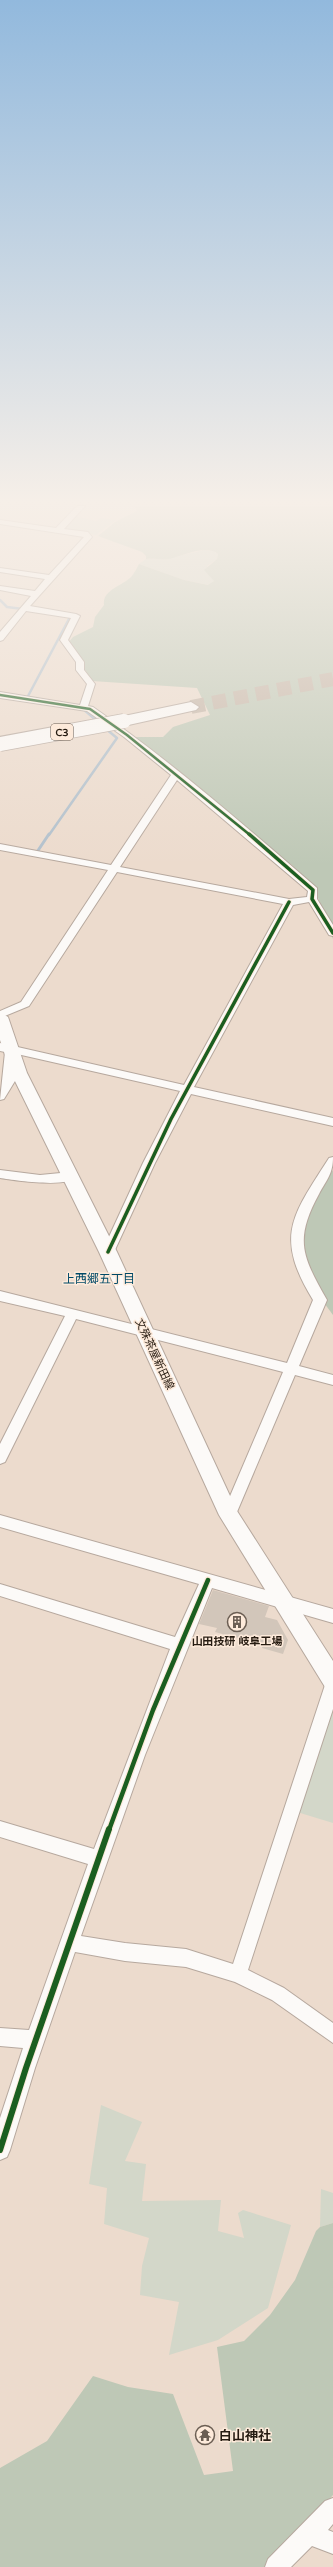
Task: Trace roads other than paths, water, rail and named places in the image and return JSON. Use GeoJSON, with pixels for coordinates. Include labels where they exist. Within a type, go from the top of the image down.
{"type":"FeatureCollection","features":[{"type":"Feature","properties":{"kind":"highway","name":"C3"},"geometry":{"type":"LineString","coordinates":[[0,744],[191,707]]}},
{"type":"Feature","properties":{"kind":"main road","name":"文殊茶屋新田線"},"geometry":{"type":"LineString","coordinates":[[0,1016],[5,1048],[19,1073],[50,1139],[71,1176],[87,1214],[108,1252],[229,1515],[282,1602],[333,1680]]}},
{"type":"Feature","properties":{"kind":"street"},"geometry":{"type":"LineString","coordinates":[[0,638],[10,626]]}},
{"type":"Feature","properties":{"kind":"street"},"geometry":{"type":"LineString","coordinates":[[71,626],[64,640],[80,662],[80,670],[91,684],[84,708]]}},
{"type":"Feature","properties":{"kind":"street"},"geometry":{"type":"LineString","coordinates":[[0,695],[90,709],[127,735],[176,774],[313,890],[312,899],[333,933]]}},
{"type":"Feature","properties":{"kind":"street"},"geometry":{"type":"LineString","coordinates":[[0,1016],[25,1004],[176,774]]}},
{"type":"Feature","properties":{"kind":"street"},"geometry":{"type":"LineString","coordinates":[[0,847],[288,902],[312,899]]}},
{"type":"Feature","properties":{"kind":"street"},"geometry":{"type":"LineString","coordinates":[[108,1252],[126,1210],[288,902]]}},
{"type":"Feature","properties":{"kind":"street"},"geometry":{"type":"LineString","coordinates":[[0,1096],[9,1081],[5,1048],[333,1122]]}},
{"type":"Feature","properties":{"kind":"street"},"geometry":{"type":"LineString","coordinates":[[229,1515],[289,1369],[320,1300],[310,1284],[296,1244],[297,1229],[318,1185],[333,1162]]}},
{"type":"Feature","properties":{"kind":"street"},"geometry":{"type":"LineString","coordinates":[[0,1174],[40,1179],[71,1176]]}},
{"type":"Feature","properties":{"kind":"street"},"geometry":{"type":"LineString","coordinates":[[0,1296],[72,1315],[145,1331],[333,1380]]}},
{"type":"Feature","properties":{"kind":"street"},"geometry":{"type":"LineString","coordinates":[[0,1458],[72,1315]]}},
{"type":"Feature","properties":{"kind":"street"},"geometry":{"type":"LineString","coordinates":[[0,1521],[333,1616]]}},
{"type":"Feature","properties":{"kind":"street"},"geometry":{"type":"LineString","coordinates":[[0,2150],[34,2040],[99,1859],[179,1645],[208,1580]]}},
{"type":"Feature","properties":{"kind":"street"},"geometry":{"type":"LineString","coordinates":[[0,1590],[179,1645]]}},
{"type":"Feature","properties":{"kind":"street"},"geometry":{"type":"LineString","coordinates":[[238,1974],[333,1685]]}},
{"type":"Feature","properties":{"kind":"street"},"geometry":{"type":"LineString","coordinates":[[0,1828],[99,1859]]}},
{"type":"Feature","properties":{"kind":"street"},"geometry":{"type":"LineString","coordinates":[[70,1943],[126,1952],[186,1958],[238,1974],[278,1994],[333,2034]]}},
{"type":"Feature","properties":{"kind":"street"},"geometry":{"type":"LineString","coordinates":[[0,2037],[34,2040]]}},
{"type":"Feature","properties":{"kind":"street"},"geometry":{"type":"LineString","coordinates":[[276,2567],[333,2509]]}},
{"type":"Feature","properties":{"kind":"street"},"geometry":{"type":"LineString","coordinates":[[309,2534],[333,2543]]}},
{"type":"Feature","properties":{"kind":"waterway"},"geometry":{"type":"LineString","coordinates":[[29,698],[27,698],[65,626]]}},
{"type":"Feature","properties":{"kind":"waterway"},"geometry":{"type":"LineString","coordinates":[[82,708],[97,721]]}},
{"type":"Feature","properties":{"kind":"waterway"},"geometry":{"type":"LineString","coordinates":[[49,835],[117,738],[106,729]]}},
{"type":"Feature","properties":{"kind":"waterway"},"geometry":{"type":"LineString","coordinates":[[37,852],[49,834]]}},
{"type":"Feature","properties":{"kind":"tunnel"},"geometry":{"type":"LineString","coordinates":[[191,707],[333,679]]}},
{"type":"Feature","properties":{"kind":"place","name":"山田技研 岐阜工場"},"geometry":{"type":"Point","coordinates":[237,1622]}},
{"type":"Feature","properties":{"kind":"place","name":"白山神社"},"geometry":{"type":"Point","coordinates":[205,2435]}},
{"type":"Feature","properties":{"kind":"district","name":"上西郷五丁目"},"geometry":{"type":"Point","coordinates":[99,1279]}}]}
